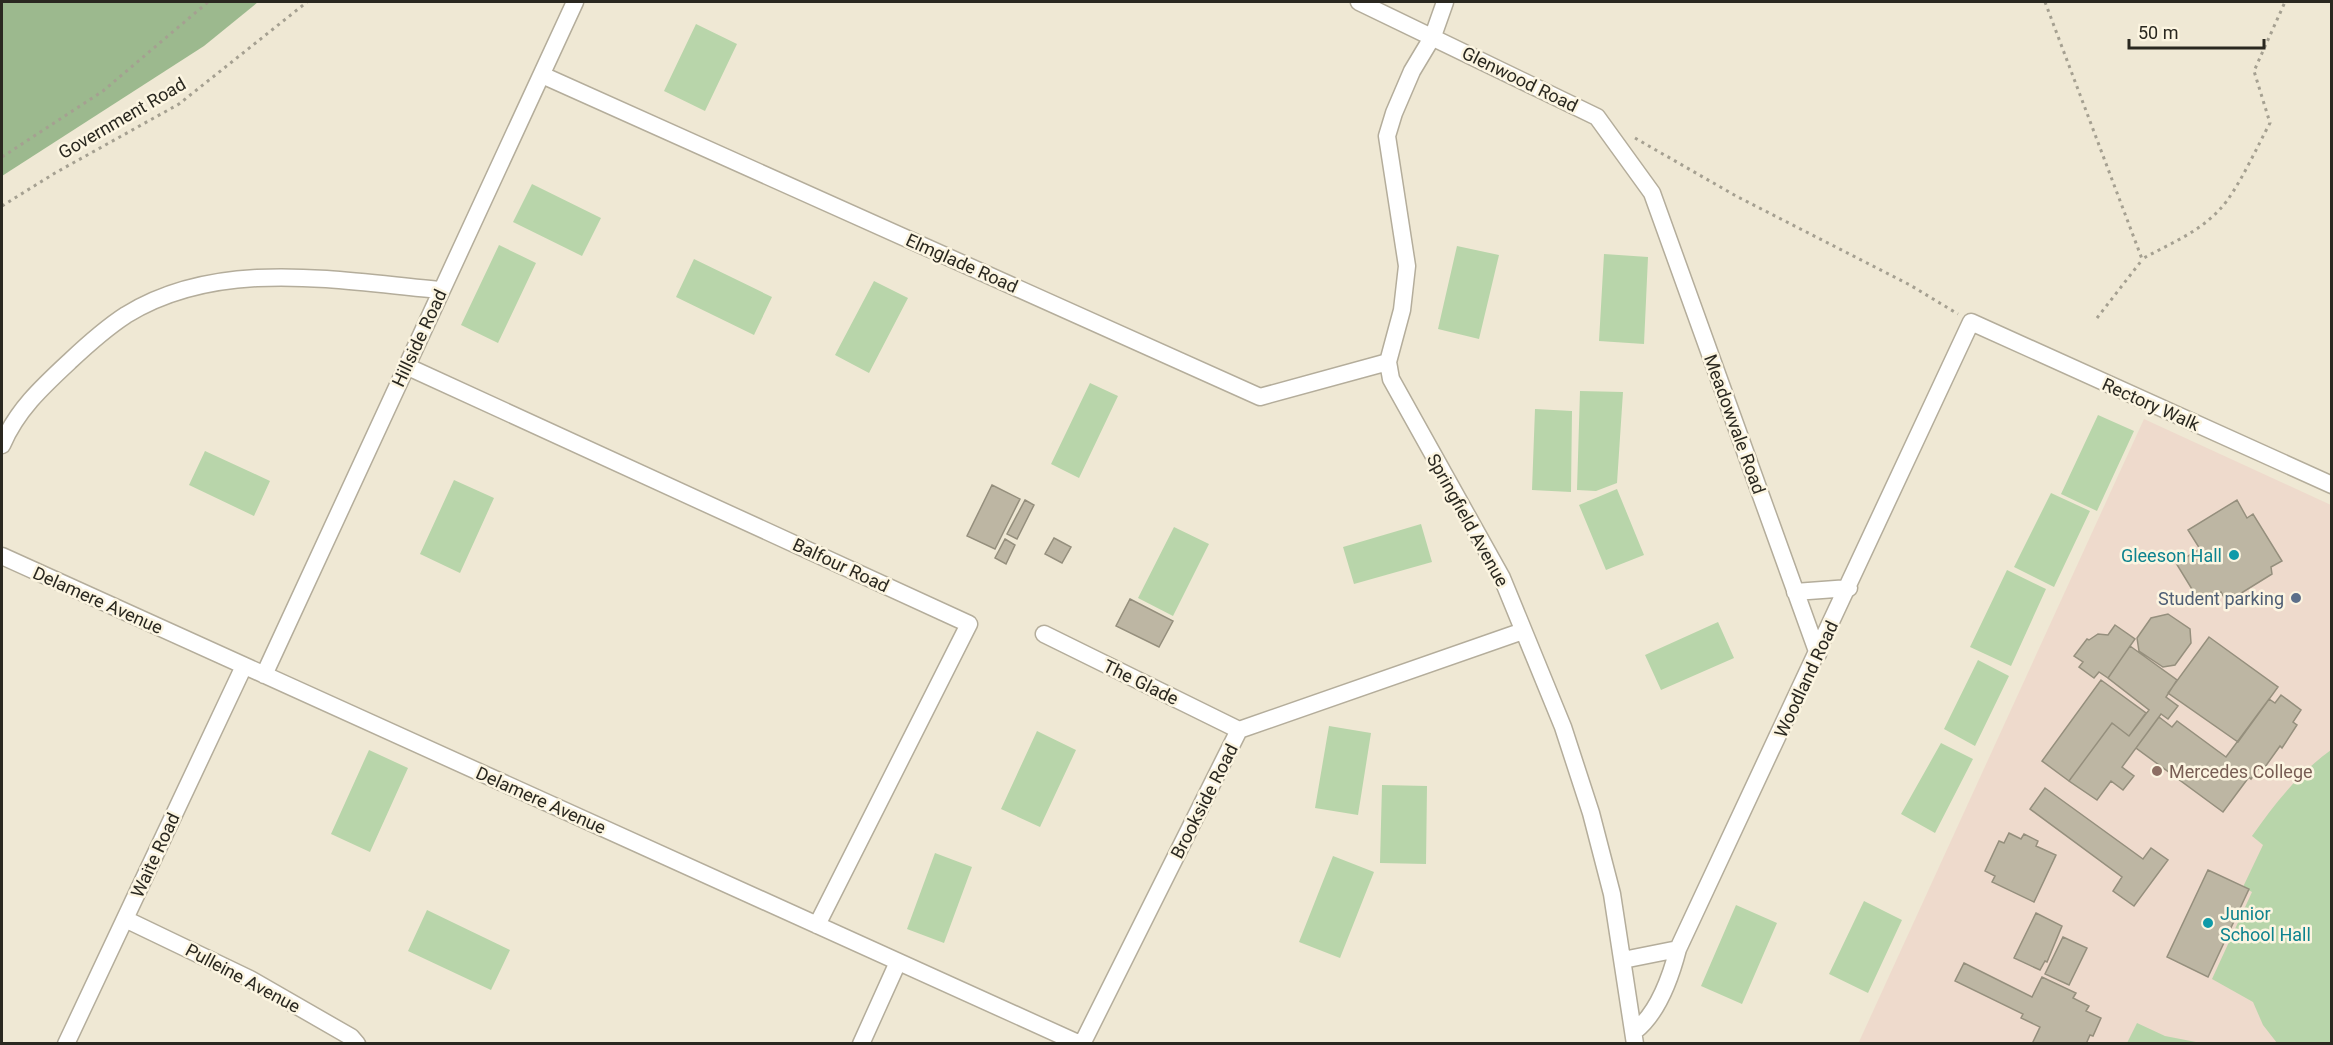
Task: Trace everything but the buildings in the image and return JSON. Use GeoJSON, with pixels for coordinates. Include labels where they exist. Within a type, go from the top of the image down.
{"type":"FeatureCollection","features":[{"type":"Feature","properties":{"kind":"street","name":"Hillside Road"},"geometry":{"type":"LineString","coordinates":[[264,675],[575,2]]}},
{"type":"Feature","properties":{"kind":"street","name":"Glenwood Road"},"geometry":{"type":"LineString","coordinates":[[1359,2],[1597,117],[1652,194]]}},
{"type":"Feature","properties":{"kind":"street"},"geometry":{"type":"LineString","coordinates":[[1388,362],[1402,310],[1407,266],[1387,136],[1394,112],[1412,71],[1433,36],[1445,2]]}},
{"type":"Feature","properties":{"kind":"street","name":"Elmglade Road"},"geometry":{"type":"LineString","coordinates":[[542,75],[1260,397],[1388,362]]}},
{"type":"Feature","properties":{"kind":"street","name":"Meadowvale Road"},"geometry":{"type":"LineString","coordinates":[[1652,194],[1818,654]]}},
{"type":"Feature","properties":{"kind":"street"},"geometry":{"type":"LineString","coordinates":[[2,445],[21,410],[75,356],[126,316],[179,291],[244,279],[290,276],[441,290]]}},
{"type":"Feature","properties":{"kind":"street","name":"Rectory Walk"},"geometry":{"type":"LineString","coordinates":[[1971,322],[2331,485]]}},
{"type":"Feature","properties":{"kind":"street","name":"Woodland Road"},"geometry":{"type":"LineString","coordinates":[[1635,1037],[1651,1013],[1672,970],[1678,949],[1849,588],[1971,322]]}},
{"type":"Feature","properties":{"kind":"street","name":"Springfield Avenue"},"geometry":{"type":"LineString","coordinates":[[1388,362],[1391,380],[1402,403],[1502,578],[1563,727],[1592,813],[1612,894],[1635,1037]]}},
{"type":"Feature","properties":{"kind":"street","name":"Balfour Road"},"geometry":{"type":"LineString","coordinates":[[406,366],[969,624],[818,925]]}},
{"type":"Feature","properties":{"kind":"street","name":"Delamere Avenue"},"geometry":{"type":"LineString","coordinates":[[2,556],[1081,1044]]}},
{"type":"Feature","properties":{"kind":"street"},"geometry":{"type":"LineString","coordinates":[[1795,592],[1849,588]]}},
{"type":"Feature","properties":{"kind":"street","name":"Brookside Road"},"geometry":{"type":"LineString","coordinates":[[1081,1044],[1239,730],[1523,631]]}},
{"type":"Feature","properties":{"kind":"street","name":"The Glade"},"geometry":{"type":"LineString","coordinates":[[1044,634],[1239,730]]}},
{"type":"Feature","properties":{"kind":"street","name":"Waite Road"},"geometry":{"type":"LineString","coordinates":[[66,1044],[244,666]]}},
{"type":"Feature","properties":{"kind":"street","name":"Pulleine Avenue"},"geometry":{"type":"LineString","coordinates":[[125,918],[250,979],[351,1037],[357,1044]]}},
{"type":"Feature","properties":{"kind":"street"},"geometry":{"type":"LineString","coordinates":[[1623,960],[1678,949]]}},
{"type":"Feature","properties":{"kind":"street"},"geometry":{"type":"LineString","coordinates":[[861,1044],[898,962]]}},
{"type":"Feature","properties":{"kind":"path"},"geometry":{"type":"LineString","coordinates":[[2,157],[104,91],[208,2]]}},
{"type":"Feature","properties":{"kind":"path","name":"Government Road"},"geometry":{"type":"LineString","coordinates":[[2,206],[55,173],[179,104],[307,2]]}},
{"type":"Feature","properties":{"kind":"path"},"geometry":{"type":"LineString","coordinates":[[2045,2],[2142,259]]}},
{"type":"Feature","properties":{"kind":"path"},"geometry":{"type":"LineString","coordinates":[[2097,318],[2142,259],[2200,227],[2222,208],[2270,123],[2254,71],[2285,2]]}},
{"type":"Feature","properties":{"kind":"path"},"geometry":{"type":"LineString","coordinates":[[1627,134],[1736,196],[1910,285],[1971,322]]}},
{"type":"Feature","properties":{"kind":"shaded area","name":"Mercedes College"},"geometry":{"type":"Polygon","coordinates":[[[2144,419],[2331,505],[2331,1043],[1858,1044],[2144,419]]]}},
{"type":"Feature","properties":{"kind":"green space"},"geometry":{"type":"Polygon","coordinates":[[[2,2],[258,2],[204,46],[2,176],[2,2]]]}},
{"type":"Feature","properties":{"kind":"green space"},"geometry":{"type":"Polygon","coordinates":[[[696,24],[737,44],[705,111],[664,91],[696,24]]]}},
{"type":"Feature","properties":{"kind":"green space"},"geometry":{"type":"Polygon","coordinates":[[[532,184],[601,218],[582,256],[513,222],[532,184]]]}},
{"type":"Feature","properties":{"kind":"green space"},"geometry":{"type":"Polygon","coordinates":[[[499,245],[536,263],[498,343],[461,325],[499,245]]]}},
{"type":"Feature","properties":{"kind":"green space"},"geometry":{"type":"Polygon","coordinates":[[[1457,246],[1499,255],[1479,339],[1438,329],[1457,246]]]}},
{"type":"Feature","properties":{"kind":"green space"},"geometry":{"type":"Polygon","coordinates":[[[1604,254],[1648,257],[1644,344],[1599,341],[1604,254]]]}},
{"type":"Feature","properties":{"kind":"green space"},"geometry":{"type":"Polygon","coordinates":[[[694,259],[772,297],[754,335],[676,297],[694,259]]]}},
{"type":"Feature","properties":{"kind":"green space"},"geometry":{"type":"Polygon","coordinates":[[[874,281],[908,298],[869,373],[835,355],[874,281]]]}},
{"type":"Feature","properties":{"kind":"green space"},"geometry":{"type":"Polygon","coordinates":[[[1090,383],[1118,396],[1079,478],[1051,464],[1090,383]]]}},
{"type":"Feature","properties":{"kind":"green space"},"geometry":{"type":"Polygon","coordinates":[[[1580,391],[1623,392],[1617,483],[1596,491],[1577,490],[1580,391]]]}},
{"type":"Feature","properties":{"kind":"green space"},"geometry":{"type":"Polygon","coordinates":[[[1535,409],[1572,411],[1571,492],[1532,490],[1535,409]]]}},
{"type":"Feature","properties":{"kind":"green space"},"geometry":{"type":"Polygon","coordinates":[[[2098,415],[2134,431],[2097,511],[2061,494],[2098,415]]]}},
{"type":"Feature","properties":{"kind":"green space"},"geometry":{"type":"Polygon","coordinates":[[[205,451],[270,481],[254,516],[189,485],[205,451]]]}},
{"type":"Feature","properties":{"kind":"green space"},"geometry":{"type":"Polygon","coordinates":[[[454,480],[494,498],[460,573],[420,554],[454,480]]]}},
{"type":"Feature","properties":{"kind":"green space"},"geometry":{"type":"Polygon","coordinates":[[[1617,489],[1644,555],[1606,570],[1579,505],[1617,489]]]}},
{"type":"Feature","properties":{"kind":"green space"},"geometry":{"type":"Polygon","coordinates":[[[2051,493],[2090,511],[2054,587],[2014,567],[2051,493]]]}},
{"type":"Feature","properties":{"kind":"green space"},"geometry":{"type":"Polygon","coordinates":[[[1421,524],[1432,562],[1354,584],[1343,547],[1421,524]]]}},
{"type":"Feature","properties":{"kind":"green space"},"geometry":{"type":"Polygon","coordinates":[[[1174,527],[1209,544],[1173,616],[1138,598],[1174,527]]]}},
{"type":"Feature","properties":{"kind":"green space"},"geometry":{"type":"Polygon","coordinates":[[[2007,570],[2046,589],[2011,666],[1970,647],[2007,570]]]}},
{"type":"Feature","properties":{"kind":"green space"},"geometry":{"type":"Polygon","coordinates":[[[1718,622],[1734,658],[1661,690],[1645,655],[1718,622]]]}},
{"type":"Feature","properties":{"kind":"green space"},"geometry":{"type":"Polygon","coordinates":[[[1978,660],[2009,676],[1975,746],[1944,729],[1978,660]]]}},
{"type":"Feature","properties":{"kind":"green space"},"geometry":{"type":"Polygon","coordinates":[[[1329,726],[1371,733],[1358,815],[1315,808],[1329,726]]]}},
{"type":"Feature","properties":{"kind":"green space"},"geometry":{"type":"Polygon","coordinates":[[[1037,731],[1076,750],[1040,827],[1001,809],[1037,731]]]}},
{"type":"Feature","properties":{"kind":"green space"},"geometry":{"type":"Polygon","coordinates":[[[1941,743],[1973,759],[1935,833],[1901,814],[1941,743]]]}},
{"type":"Feature","properties":{"kind":"green space"},"geometry":{"type":"Polygon","coordinates":[[[369,750],[408,768],[370,852],[331,834],[369,750]]]}},
{"type":"Feature","properties":{"kind":"green space"},"geometry":{"type":"Polygon","coordinates":[[[2331,750],[2331,1043],[2277,1043],[2263,1025],[2253,1002],[2212,979],[2252,892],[2243,887],[2263,845],[2252,836],[2288,789],[2308,768],[2331,750]]]}},
{"type":"Feature","properties":{"kind":"green space"},"geometry":{"type":"Polygon","coordinates":[[[1382,785],[1427,786],[1426,864],[1380,863],[1382,785]]]}},
{"type":"Feature","properties":{"kind":"green space"},"geometry":{"type":"Polygon","coordinates":[[[935,853],[972,867],[944,943],[907,929],[935,853]]]}},
{"type":"Feature","properties":{"kind":"green space"},"geometry":{"type":"Polygon","coordinates":[[[1333,856],[1374,872],[1340,958],[1299,942],[1333,856]]]}},
{"type":"Feature","properties":{"kind":"green space"},"geometry":{"type":"Polygon","coordinates":[[[1864,901],[1902,920],[1868,993],[1829,974],[1864,901]]]}},
{"type":"Feature","properties":{"kind":"green space"},"geometry":{"type":"Polygon","coordinates":[[[1736,905],[1777,923],[1742,1004],[1701,986],[1736,905]]]}},
{"type":"Feature","properties":{"kind":"green space"},"geometry":{"type":"Polygon","coordinates":[[[427,910],[510,950],[491,990],[408,951],[427,910]]]}},
{"type":"Feature","properties":{"kind":"green space"},"geometry":{"type":"Polygon","coordinates":[[[2137,1023],[2165,1036],[2201,1043],[2127,1043],[2137,1023]]]}},
{"type":"Feature","properties":{"kind":"place","name":"Gleeson Hall"},"geometry":{"type":"Point","coordinates":[2234,555]}},
{"type":"Feature","properties":{"kind":"place","name":"Student parking"},"geometry":{"type":"Point","coordinates":[2296,598]}},
{"type":"Feature","properties":{"kind":"place","name":"Mercedes College"},"geometry":{"type":"Point","coordinates":[2157,771]}},
{"type":"Feature","properties":{"kind":"place","name":"Junior School Hall"},"geometry":{"type":"Point","coordinates":[2208,923]}}]}
